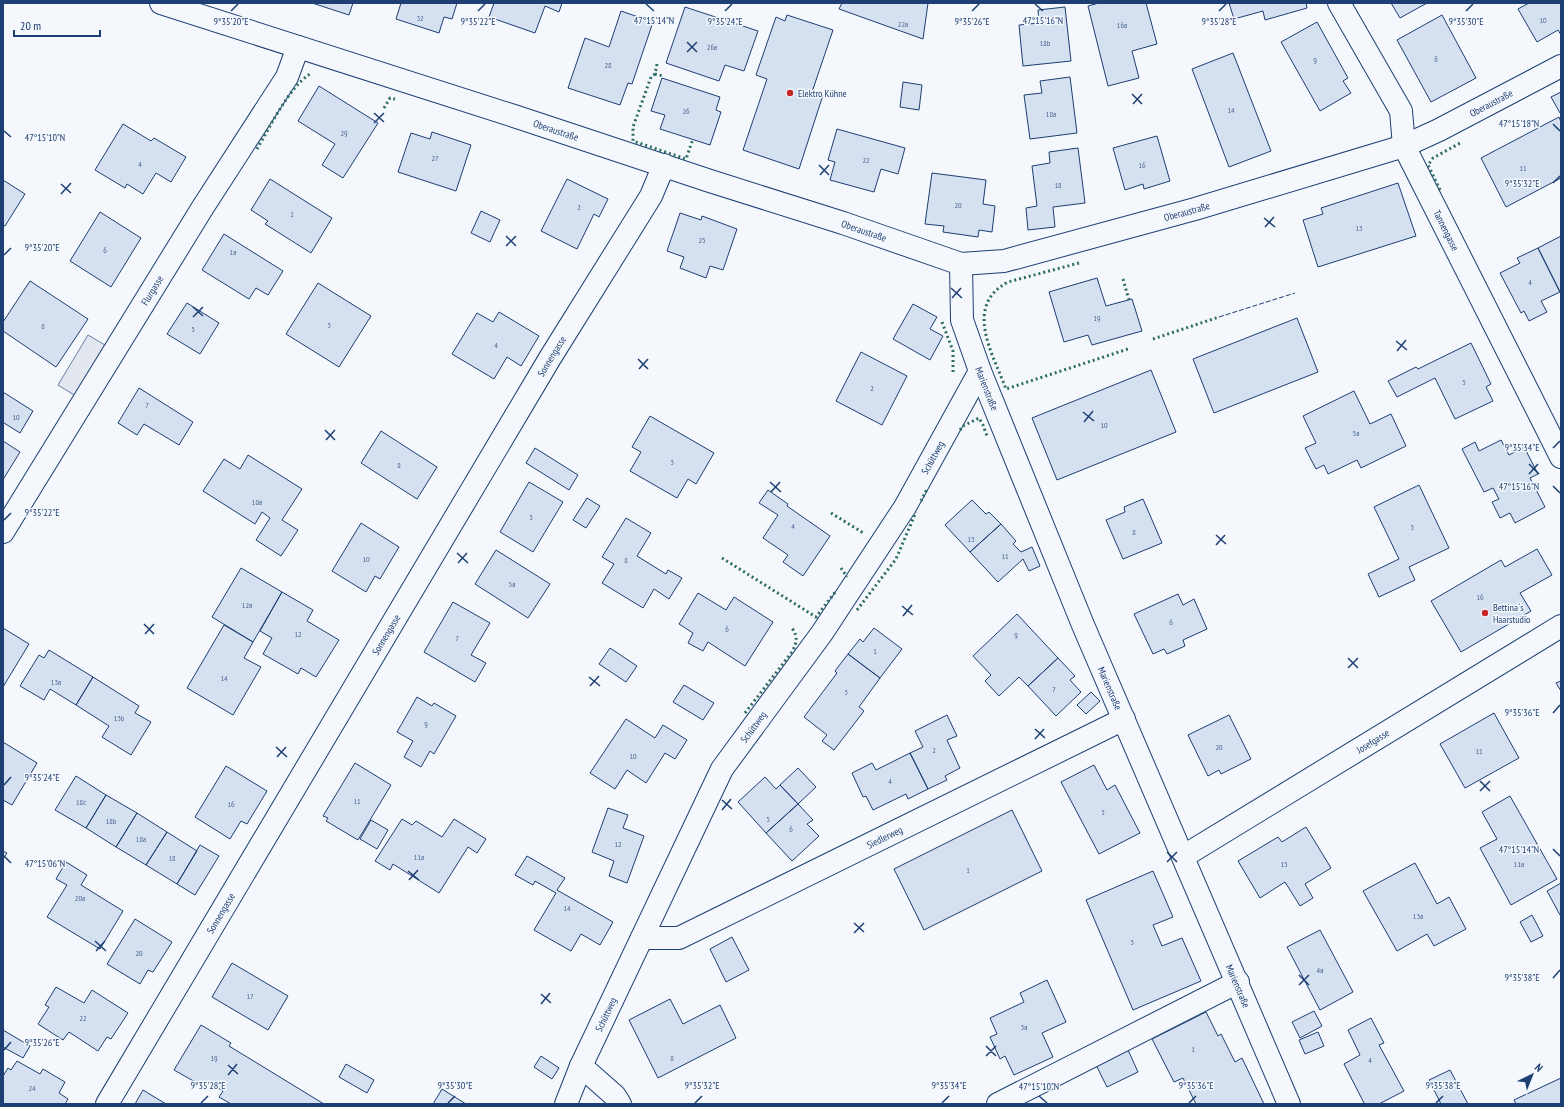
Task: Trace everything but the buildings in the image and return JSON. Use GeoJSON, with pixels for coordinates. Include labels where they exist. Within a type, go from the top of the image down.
{"type":"FeatureCollection","features":[{"type":"Feature","properties":{"kind":"street","name":"Oberaustraße"},"geometry":{"type":"LineString","coordinates":[[161,3],[896,240],[961,264],[1004,261],[1195,209],[1404,146],[1439,130],[1561,66]]}},
{"type":"Feature","properties":{"kind":"street","name":"Tannengasse"},"geometry":{"type":"LineString","coordinates":[[1339,3],[1401,111],[1404,146],[1561,457]]}},
{"type":"Feature","properties":{"kind":"street","name":"Flurgasse"},"geometry":{"type":"LineString","coordinates":[[3,532],[203,207],[287,77],[298,47]]}},
{"type":"Feature","properties":{"kind":"street","name":"Sonnengasse"},"geometry":{"type":"LineString","coordinates":[[106,1104],[546,364],[651,196],[664,165]]}},
{"type":"Feature","properties":{"kind":"street","name":"Marienstraße"},"geometry":{"type":"LineString","coordinates":[[961,264],[962,320],[980,371],[1083,625],[1184,856],[1289,1104]]}},
{"type":"Feature","properties":{"kind":"street","name":"Schüttweg"},"geometry":{"type":"LineString","coordinates":[[566,1104],[581,1066],[722,769],[822,633],[905,507],[980,371]]}},
{"type":"Feature","properties":{"kind":"street","name":"Josefgasse"},"geometry":{"type":"LineString","coordinates":[[1184,856],[1561,626]]}},
{"type":"Feature","properties":{"kind":"street","name":"Siedlerweg"},"geometry":{"type":"LineString","coordinates":[[642,938],[679,938],[1124,719]]}},
{"type":"Feature","properties":{"kind":"street"},"geometry":{"type":"LineString","coordinates":[[998,1104],[1238,982]]}},
{"type":"Feature","properties":{"kind":"street"},"geometry":{"type":"LineString","coordinates":[[581,1066],[616,1096],[620,1104]]}},
{"type":"Feature","properties":{"kind":"shaded area"},"geometry":{"type":"Polygon","coordinates":[[[88,335],[110,348],[79,398],[58,385],[88,335]]]}},
{"type":"Feature","properties":{"kind":"hedge"},"geometry":{"type":"LineString","coordinates":[[657,64],[655,74],[663,76]]}},
{"type":"Feature","properties":{"kind":"hedge"},"geometry":{"type":"LineString","coordinates":[[257,149],[287,98],[302,80],[310,74]]}},
{"type":"Feature","properties":{"kind":"hedge"},"geometry":{"type":"LineString","coordinates":[[655,74],[651,77],[633,127],[633,141],[686,159],[693,139]]}},
{"type":"Feature","properties":{"kind":"hedge"},"geometry":{"type":"LineString","coordinates":[[384,108],[390,98],[395,99]]}},
{"type":"Feature","properties":{"kind":"hedge"},"geometry":{"type":"LineString","coordinates":[[1440,190],[1428,165],[1433,158],[1462,142]]}},
{"type":"Feature","properties":{"kind":"hedge"},"geometry":{"type":"LineString","coordinates":[[1079,263],[1008,282],[994,292],[987,304],[984,317],[985,331],[994,361],[1006,389],[1128,349]]}},
{"type":"Feature","properties":{"kind":"hedge"},"geometry":{"type":"LineString","coordinates":[[1123,279],[1129,300]]}},
{"type":"Feature","properties":{"kind":"hedge"},"geometry":{"type":"LineString","coordinates":[[1153,339],[1219,317]]}},
{"type":"Feature","properties":{"kind":"hedge"},"geometry":{"type":"LineString","coordinates":[[942,322],[953,351],[953,375]]}},
{"type":"Feature","properties":{"kind":"hedge"},"geometry":{"type":"LineString","coordinates":[[960,430],[963,426],[979,418],[987,436]]}},
{"type":"Feature","properties":{"kind":"hedge"},"geometry":{"type":"LineString","coordinates":[[921,501],[927,489]]}},
{"type":"Feature","properties":{"kind":"hedge"},"geometry":{"type":"LineString","coordinates":[[857,610],[896,559],[916,512]]}},
{"type":"Feature","properties":{"kind":"hedge"},"geometry":{"type":"LineString","coordinates":[[831,513],[865,534]]}},
{"type":"Feature","properties":{"kind":"hedge"},"geometry":{"type":"LineString","coordinates":[[722,558],[816,617],[836,591]]}},
{"type":"Feature","properties":{"kind":"hedge"},"geometry":{"type":"LineString","coordinates":[[841,568],[847,577]]}},
{"type":"Feature","properties":{"kind":"hedge"},"geometry":{"type":"LineString","coordinates":[[745,713],[792,652],[796,640],[792,628]]}},
{"type":"Feature","properties":{"kind":"fence"},"geometry":{"type":"LineString","coordinates":[[1219,317],[1295,293]]}},
{"type":"Feature","properties":{"kind":"place","name":"Elektro Kühne"},"geometry":{"type":"Point","coordinates":[790,93]}},
{"type":"Feature","properties":{"kind":"place","name":"Bettina´s Haarstudio"},"geometry":{"type":"Point","coordinates":[1485,613]}}]}
